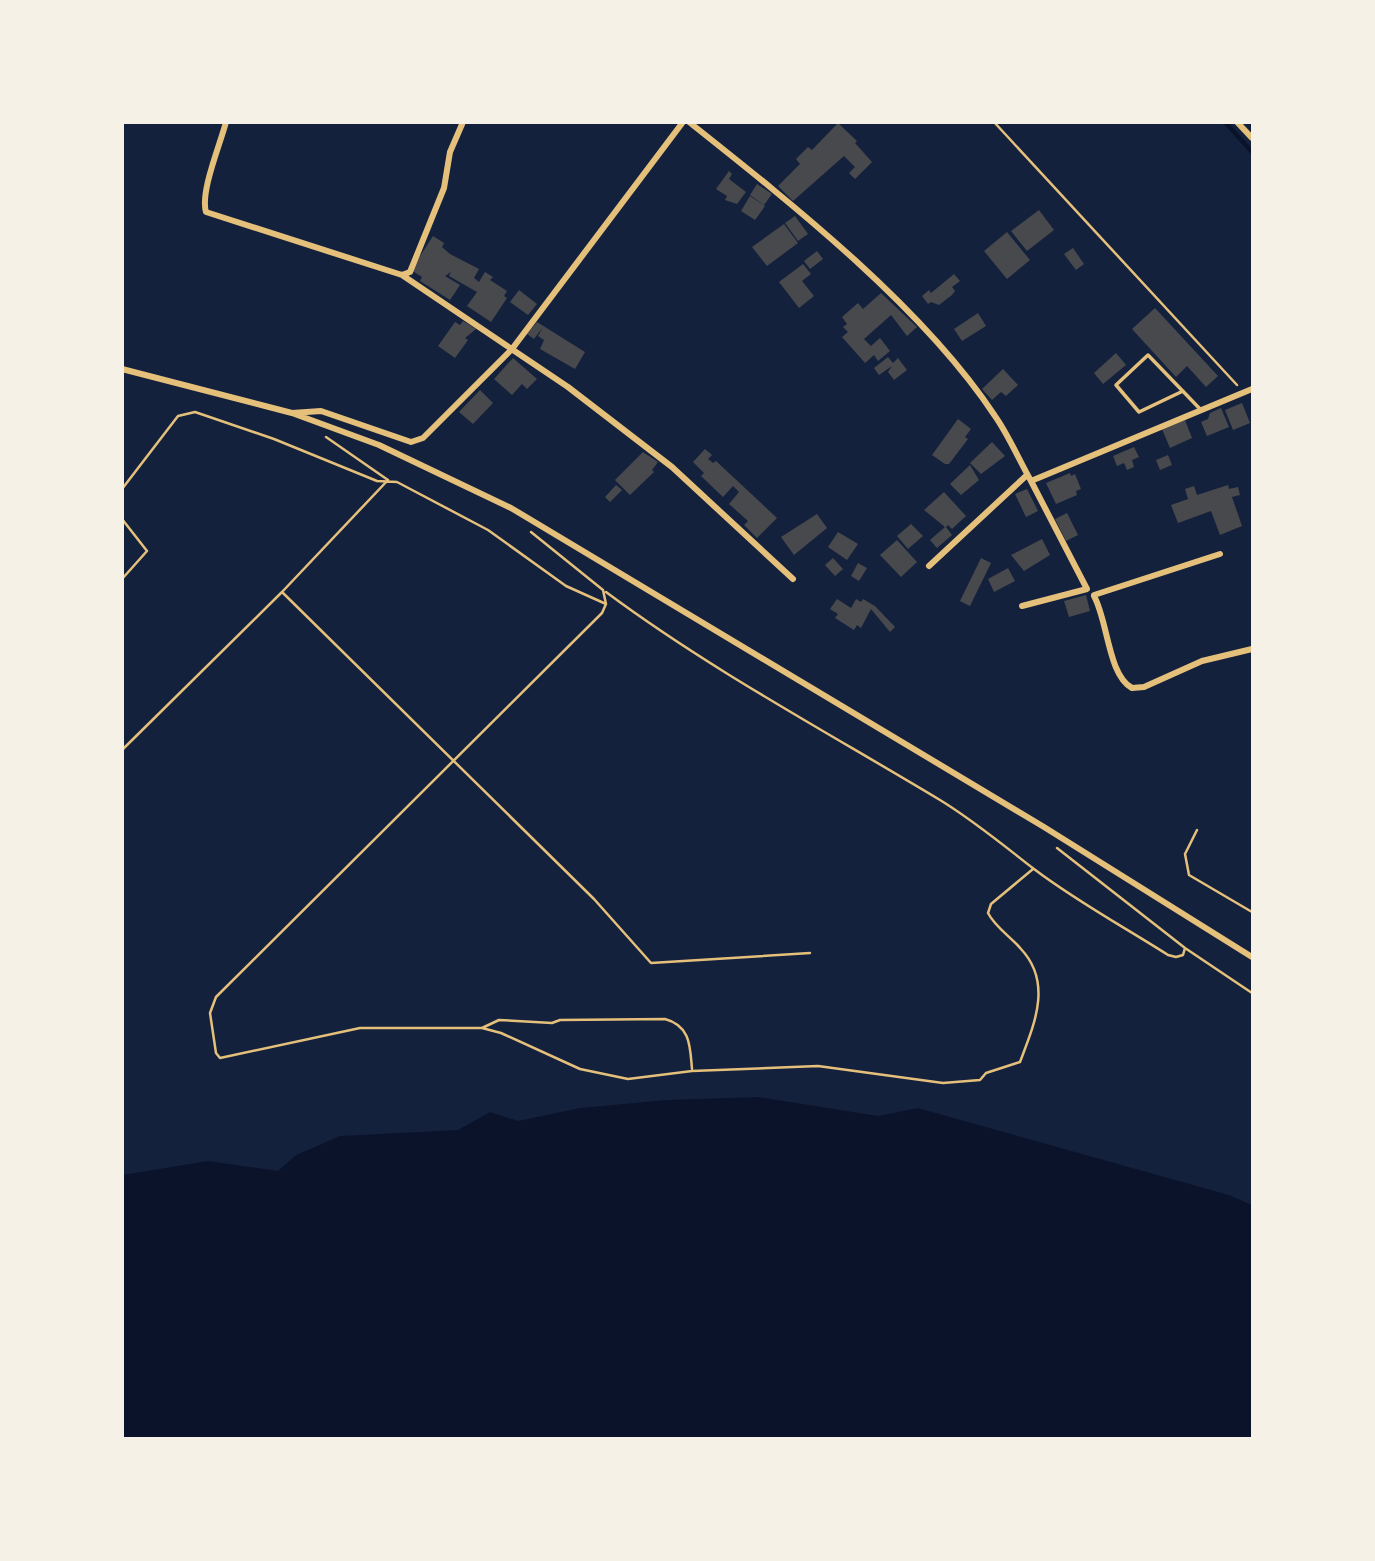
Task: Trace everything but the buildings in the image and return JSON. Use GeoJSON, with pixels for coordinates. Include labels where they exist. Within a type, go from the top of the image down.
{"type":"FeatureCollection","features":[{"type":"Feature","properties":{"kind":"street"},"geometry":{"type":"LineString","coordinates":[[226,122],[206,185],[203,203],[206,212],[402,275],[568,387],[672,467],[793,579]]}},
{"type":"Feature","properties":{"kind":"street"},"geometry":{"type":"LineString","coordinates":[[402,275],[410,272],[438,204],[450,152],[463,122]]}},
{"type":"Feature","properties":{"kind":"street"},"geometry":{"type":"LineString","coordinates":[[292,413],[321,411],[416,442],[512,349],[683,122]]}},
{"type":"Feature","properties":{"kind":"street"},"geometry":{"type":"LineString","coordinates":[[689,122],[742,164],[888,292],[945,353],[995,416],[1087,589],[1101,607],[1119,677],[1132,688],[1144,687],[1202,661],[1252,649]]}},
{"type":"Feature","properties":{"kind":"street"},"geometry":{"type":"LineString","coordinates":[[1237,122],[1252,138]]}},
{"type":"Feature","properties":{"kind":"street"},"geometry":{"type":"LineString","coordinates":[[122,369],[292,413],[379,445],[511,508],[1044,827],[1252,957]]}},
{"type":"Feature","properties":{"kind":"street"},"geometry":{"type":"LineString","coordinates":[[929,566],[1029,478],[1252,389]]}},
{"type":"Feature","properties":{"kind":"street"},"geometry":{"type":"LineString","coordinates":[[1094,596],[1220,554]]}},
{"type":"Feature","properties":{"kind":"street"},"geometry":{"type":"LineString","coordinates":[[1022,606],[1087,589]]}},
{"type":"Feature","properties":{"kind":"lane"},"geometry":{"type":"LineString","coordinates":[[1183,391],[1139,412],[1116,385],[1148,355],[1183,391],[1201,410]]}},
{"type":"Feature","properties":{"kind":"path"},"geometry":{"type":"LineString","coordinates":[[995,122],[1244,393]]}},
{"type":"Feature","properties":{"kind":"path"},"geometry":{"type":"LineString","coordinates":[[122,489],[178,416],[186,412],[195,412],[274,439],[377,481],[388,480]]}},
{"type":"Feature","properties":{"kind":"path"},"geometry":{"type":"LineString","coordinates":[[324,435],[388,480],[488,530],[566,586],[606,604]]}},
{"type":"Feature","properties":{"kind":"path"},"geometry":{"type":"LineString","coordinates":[[122,750],[282,592],[388,480]]}},
{"type":"Feature","properties":{"kind":"path"},"geometry":{"type":"LineString","coordinates":[[122,519],[147,551],[122,579]]}},
{"type":"Feature","properties":{"kind":"path"},"geometry":{"type":"LineString","coordinates":[[526,525],[603,590],[650,625],[767,699],[942,801],[1011,848],[1033,869],[1168,955],[1183,955],[1185,948]]}},
{"type":"Feature","properties":{"kind":"path"},"geometry":{"type":"LineString","coordinates":[[603,590],[606,604],[601,613],[216,997],[211,1013],[216,1054],[220,1058],[360,1028],[482,1028],[602,1076],[628,1079],[692,1071],[832,1067],[943,1083],[981,1080],[986,1073],[1016,1066],[1020,1062],[1041,1002],[1034,968],[1025,953],[992,920],[988,912],[991,904],[1033,869]]}},
{"type":"Feature","properties":{"kind":"path"},"geometry":{"type":"LineString","coordinates":[[282,592],[594,899],[651,962],[810,953]]}},
{"type":"Feature","properties":{"kind":"path"},"geometry":{"type":"LineString","coordinates":[[1044,827],[1059,852],[1185,948],[1252,993]]}},
{"type":"Feature","properties":{"kind":"path"},"geometry":{"type":"LineString","coordinates":[[1197,830],[1185,853],[1189,875],[1252,912]]}},
{"type":"Feature","properties":{"kind":"path"},"geometry":{"type":"LineString","coordinates":[[482,1028],[499,1020],[552,1023],[560,1020],[665,1018],[674,1021],[685,1031],[689,1040],[692,1071]]}},
{"type":"Feature","properties":{"kind":"water"},"geometry":{"type":"Polygon","coordinates":[[[759,1097],[878,1116],[918,1108],[1229,1195],[1252,1205],[1252,1438],[123,1438],[123,1175],[208,1161],[278,1171],[296,1155],[340,1136],[458,1130],[490,1112],[518,1121],[580,1108],[666,1100],[759,1097]]]}},
{"type":"Feature","properties":{"kind":"waterway"},"geometry":{"type":"LineString","coordinates":[[1225,122],[1252,152]]}}]}
